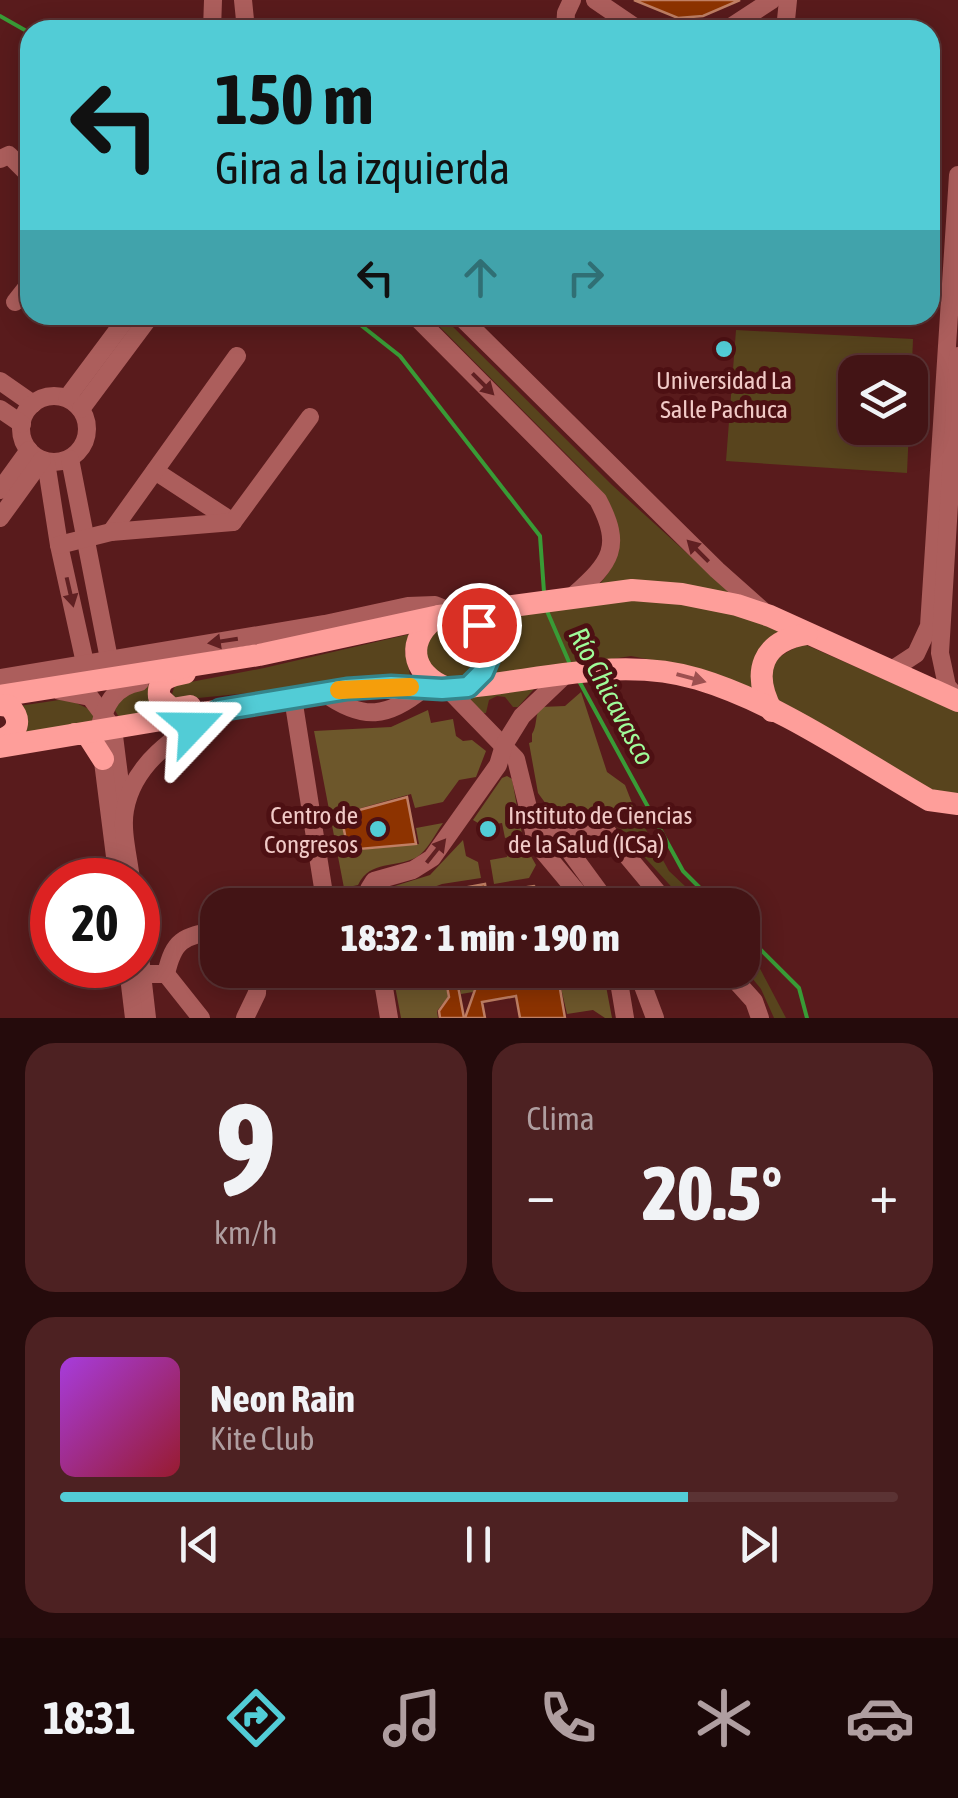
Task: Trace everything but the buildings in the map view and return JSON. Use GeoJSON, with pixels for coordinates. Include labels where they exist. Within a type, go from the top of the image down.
{"type":"FeatureCollection","features":[{"type":"Feature","properties":{"kind":"main road"},"geometry":{"type":"LineString","coordinates":[[0,696],[283,640],[556,598],[658,591],[737,605],[770,616],[958,700]]}},
{"type":"Feature","properties":{"kind":"main road"},"geometry":{"type":"LineString","coordinates":[[447,615],[420,633],[416,654],[428,678],[458,688]]}},
{"type":"Feature","properties":{"kind":"main road"},"geometry":{"type":"LineString","coordinates":[[447,615],[479,625],[488,641],[487,664],[458,688]]}},
{"type":"Feature","properties":{"kind":"main road"},"geometry":{"type":"LineString","coordinates":[[772,710],[760,681],[766,658],[780,642],[807,634]]}},
{"type":"Feature","properties":{"kind":"main road"},"geometry":{"type":"LineString","coordinates":[[268,702],[219,702],[172,709],[159,698],[160,684],[165,678],[254,662],[283,640]]}},
{"type":"Feature","properties":{"kind":"main road"},"geometry":{"type":"LineString","coordinates":[[75,734],[105,723],[220,710],[324,692],[391,686],[458,688],[639,669],[698,678],[772,710],[929,800],[958,804]]}},
{"type":"Feature","properties":{"kind":"main road"},"geometry":{"type":"LineString","coordinates":[[0,705],[16,712],[18,727],[0,743]]}},
{"type":"Feature","properties":{"kind":"main road"},"geometry":{"type":"LineString","coordinates":[[0,743],[87,734],[103,759]]}},
{"type":"Feature","properties":{"kind":"street"},"geometry":{"type":"LineString","coordinates":[[595,0],[624,20]]}},
{"type":"Feature","properties":{"kind":"street"},"geometry":{"type":"LineString","coordinates":[[741,20],[772,0]]}},
{"type":"Feature","properties":{"kind":"street"},"geometry":{"type":"LineString","coordinates":[[0,159],[9,155],[20,166]]}},
{"type":"Feature","properties":{"kind":"street"},"geometry":{"type":"LineString","coordinates":[[890,670],[916,654],[929,626],[945,306],[958,175]]}},
{"type":"Feature","properties":{"kind":"street"},"geometry":{"type":"LineString","coordinates":[[15,302],[20,296]]}},
{"type":"Feature","properties":{"kind":"street"},"geometry":{"type":"LineString","coordinates":[[74,404],[123,325]]}},
{"type":"Feature","properties":{"kind":"street"},"geometry":{"type":"LineString","coordinates":[[74,404],[142,325]]}},
{"type":"Feature","properties":{"kind":"street"},"geometry":{"type":"LineString","coordinates":[[424,325],[598,500],[611,525],[612,547],[603,570],[556,598]]}},
{"type":"Feature","properties":{"kind":"street"},"geometry":{"type":"LineString","coordinates":[[469,325],[703,557],[770,616]]}},
{"type":"Feature","properties":{"kind":"street"},"geometry":{"type":"LineString","coordinates":[[111,532],[237,356]]}},
{"type":"Feature","properties":{"kind":"street"},"geometry":{"type":"LineString","coordinates":[[958,356],[952,538],[940,653],[947,686],[958,700]]}},
{"type":"Feature","properties":{"kind":"street"},"geometry":{"type":"LineString","coordinates":[[0,381],[33,404]]}},
{"type":"Feature","properties":{"kind":"street"},"geometry":{"type":"LineString","coordinates":[[0,490],[39,457],[70,459],[81,450],[87,422],[74,404],[47,397],[33,404],[22,424],[22,436],[39,457],[86,663]]}},
{"type":"Feature","properties":{"kind":"street"},"geometry":{"type":"LineString","coordinates":[[0,409],[22,424]]}},
{"type":"Feature","properties":{"kind":"street"},"geometry":{"type":"LineString","coordinates":[[59,545],[111,532],[232,522],[310,417]]}},
{"type":"Feature","properties":{"kind":"street"},"geometry":{"type":"LineString","coordinates":[[0,518],[39,457]]}},
{"type":"Feature","properties":{"kind":"street"},"geometry":{"type":"LineString","coordinates":[[70,459],[109,660]]}},
{"type":"Feature","properties":{"kind":"street"},"geometry":{"type":"LineString","coordinates":[[155,471],[232,522]]}},
{"type":"Feature","properties":{"kind":"street"},"geometry":{"type":"LineString","coordinates":[[0,678],[86,663],[283,640]]}},
{"type":"Feature","properties":{"kind":"street"},"geometry":{"type":"LineString","coordinates":[[370,888],[374,881],[412,870],[432,858],[498,765],[504,745],[522,716],[578,673]]}},
{"type":"Feature","properties":{"kind":"street"},"geometry":{"type":"LineString","coordinates":[[115,858],[103,759],[105,723],[123,688],[165,678]]}},
{"type":"Feature","properties":{"kind":"street"},"geometry":{"type":"LineString","coordinates":[[458,688],[480,722],[516,760],[534,834],[544,855],[573,888]]}},
{"type":"Feature","properties":{"kind":"street"},"geometry":{"type":"LineString","coordinates":[[28,690],[90,697],[105,723],[124,812],[129,858]]}},
{"type":"Feature","properties":{"kind":"street"},"geometry":{"type":"LineString","coordinates":[[293,698],[323,888]]}},
{"type":"Feature","properties":{"kind":"street"},"geometry":{"type":"LineString","coordinates":[[124,812],[138,778],[154,755],[220,710]]}},
{"type":"Feature","properties":{"kind":"street"},"geometry":{"type":"LineString","coordinates":[[480,722],[522,716]]}},
{"type":"Feature","properties":{"kind":"street"},"geometry":{"type":"LineString","coordinates":[[560,838],[599,830],[608,833],[654,888]]}},
{"type":"Feature","properties":{"kind":"street"},"geometry":{"type":"LineString","coordinates":[[534,834],[549,832],[560,838],[597,888]]}},
{"type":"Feature","properties":{"kind":"street"},"geometry":{"type":"LineString","coordinates":[[166,974],[171,951],[186,937],[200,934]]}},
{"type":"Feature","properties":{"kind":"street"},"geometry":{"type":"LineString","coordinates":[[160,973],[166,974],[201,1018]]}},
{"type":"Feature","properties":{"kind":"street"},"geometry":{"type":"LineString","coordinates":[[133,988],[134,1018]]}},
{"type":"Feature","properties":{"kind":"street"},"geometry":{"type":"LineString","coordinates":[[138,988],[146,1018]]}},
{"type":"Feature","properties":{"kind":"street"},"geometry":{"type":"LineString","coordinates":[[246,1018],[256,988]]}},
{"type":"Feature","properties":{"kind":"street"},"geometry":{"type":"LineString","coordinates":[[383,988],[389,1018]]}},
{"type":"Feature","properties":{"kind":"street"},"geometry":{"type":"LineString","coordinates":[[620,988],[624,1015],[654,1012],[641,988]]}},
{"type":"Feature","properties":{"kind":"street"},"geometry":{"type":"LineString","coordinates":[[742,988],[754,1001],[760,1018]]}},
{"type":"Feature","properties":{"kind":"street"},"geometry":{"type":"LineString","coordinates":[[254,999],[261,1018]]}},
{"type":"Feature","properties":{"kind":"shaded area"},"geometry":{"type":"Polygon","coordinates":[[[438,325],[451,325],[612,485],[732,594],[599,585],[616,555],[617,528],[586,474],[438,325]]]}},
{"type":"Feature","properties":{"kind":"shaded area"},"geometry":{"type":"Polygon","coordinates":[[[736,330],[913,339],[912,355],[838,355],[838,445],[908,445],[907,473],[726,461],[736,330]]]}},
{"type":"Feature","properties":{"kind":"shaded area"},"geometry":{"type":"Polygon","coordinates":[[[659,598],[742,616],[779,631],[756,657],[752,692],[668,663],[631,656],[489,678],[479,616],[659,598]]]}},
{"type":"Feature","properties":{"kind":"shaded area"},"geometry":{"type":"Polygon","coordinates":[[[457,622],[479,638],[479,666],[457,682],[429,671],[424,641],[429,632],[457,622]]]}},
{"type":"Feature","properties":{"kind":"shaded area"},"geometry":{"type":"Polygon","coordinates":[[[410,634],[405,651],[410,675],[355,676],[268,691],[178,700],[171,697],[175,685],[410,634]]]}},
{"type":"Feature","properties":{"kind":"shaded area"},"geometry":{"type":"Polygon","coordinates":[[[804,644],[958,712],[958,796],[932,794],[775,698],[771,677],[774,663],[804,644]]]}},
{"type":"Feature","properties":{"kind":"shaded area"},"geometry":{"type":"Polygon","coordinates":[[[542,680],[518,707],[497,696],[489,700],[486,713],[480,713],[462,692],[542,680]]]}},
{"type":"Feature","properties":{"kind":"shaded area"},"geometry":{"type":"Polygon","coordinates":[[[152,685],[161,714],[121,721],[112,705],[120,696],[152,685]]]}},
{"type":"Feature","properties":{"kind":"shaded area"},"geometry":{"type":"Polygon","coordinates":[[[581,692],[607,772],[625,785],[634,808],[553,824],[549,823],[546,804],[538,793],[529,743],[541,707],[565,706],[581,692]]]}},
{"type":"Feature","properties":{"kind":"shaded area"},"geometry":{"type":"Polygon","coordinates":[[[72,701],[93,711],[94,720],[19,739],[19,706],[72,701]]]}},
{"type":"Feature","properties":{"kind":"shaded area"},"geometry":{"type":"Polygon","coordinates":[[[428,710],[431,723],[453,719],[456,736],[463,741],[472,740],[486,751],[476,777],[459,780],[443,802],[415,808],[411,794],[340,814],[347,851],[419,844],[416,828],[443,823],[417,857],[377,868],[358,885],[344,888],[314,731],[391,727],[428,710]]]}},
{"type":"Feature","properties":{"kind":"shaded area"},"geometry":{"type":"Polygon","coordinates":[[[507,776],[512,779],[522,834],[505,838],[502,823],[483,826],[473,820],[507,776]]]}},
{"type":"Feature","properties":{"kind":"shaded area"},"geometry":{"type":"Polygon","coordinates":[[[634,808],[669,871],[687,888],[673,888],[607,813],[634,808]]]}},
{"type":"Feature","properties":{"kind":"shaded area"},"geometry":{"type":"Polygon","coordinates":[[[463,840],[466,856],[478,862],[481,878],[431,888],[388,888],[430,875],[463,840]]]}},
{"type":"Feature","properties":{"kind":"shaded area"},"geometry":{"type":"Polygon","coordinates":[[[523,842],[536,865],[529,878],[494,884],[490,860],[507,857],[506,845],[523,842]]]}},
{"type":"Feature","properties":{"kind":"shaded area"},"geometry":{"type":"Polygon","coordinates":[[[760,969],[786,1018],[774,1018],[761,989],[760,969]]]}},
{"type":"Feature","properties":{"kind":"shaded area"},"geometry":{"type":"Polygon","coordinates":[[[395,988],[446,988],[448,997],[437,1011],[438,1018],[401,1018],[395,988]]]}},
{"type":"Feature","properties":{"kind":"shaded area"},"geometry":{"type":"Polygon","coordinates":[[[460,988],[474,988],[473,992],[461,994],[460,988]]]}},
{"type":"Feature","properties":{"kind":"shaded area"},"geometry":{"type":"Polygon","coordinates":[[[561,988],[606,988],[612,1018],[593,1010],[567,1014],[561,988]]]}},
{"type":"Feature","properties":{"kind":"waterway","name":"Río Chicavasco"},"geometry":{"type":"LineString","coordinates":[[0,16],[20,27]]}},
{"type":"Feature","properties":{"kind":"waterway","name":"Río Chicavasco"},"geometry":{"type":"LineString","coordinates":[[361,325],[400,356],[540,536],[544,592]]}},
{"type":"Feature","properties":{"kind":"waterway","name":"Río Chicavasco"},"geometry":{"type":"LineString","coordinates":[[547,611],[569,662]]}},
{"type":"Feature","properties":{"kind":"waterway","name":"Río Chicavasco"},"geometry":{"type":"LineString","coordinates":[[578,679],[683,871],[700,888]]}},
{"type":"Feature","properties":{"kind":"waterway","name":"Río Chicavasco"},"geometry":{"type":"LineString","coordinates":[[760,949],[799,988],[807,1018]]}},
{"type":"Feature","properties":{"kind":"slow traffic"},"geometry":{"type":"LineString","coordinates":[[339,690],[410,687]]}},
{"type":"Feature","properties":{"kind":"place","name":"Universidad La Salle Pachuca"},"geometry":{"type":"Point","coordinates":[724,349]}},
{"type":"Feature","properties":{"kind":"place","name":"Centro de Congresos"},"geometry":{"type":"Point","coordinates":[378,829]}},
{"type":"Feature","properties":{"kind":"place","name":"Instituto de Ciencias de la Salud (ICSa)"},"geometry":{"type":"Point","coordinates":[488,829]}},
{"type":"Feature","properties":{"kind":"route"},"geometry":{"type":"LineString","coordinates":[[193,726],[220,710],[347,689],[468,687],[483,672],[489,658],[488,641],[479,625]]}}]}
